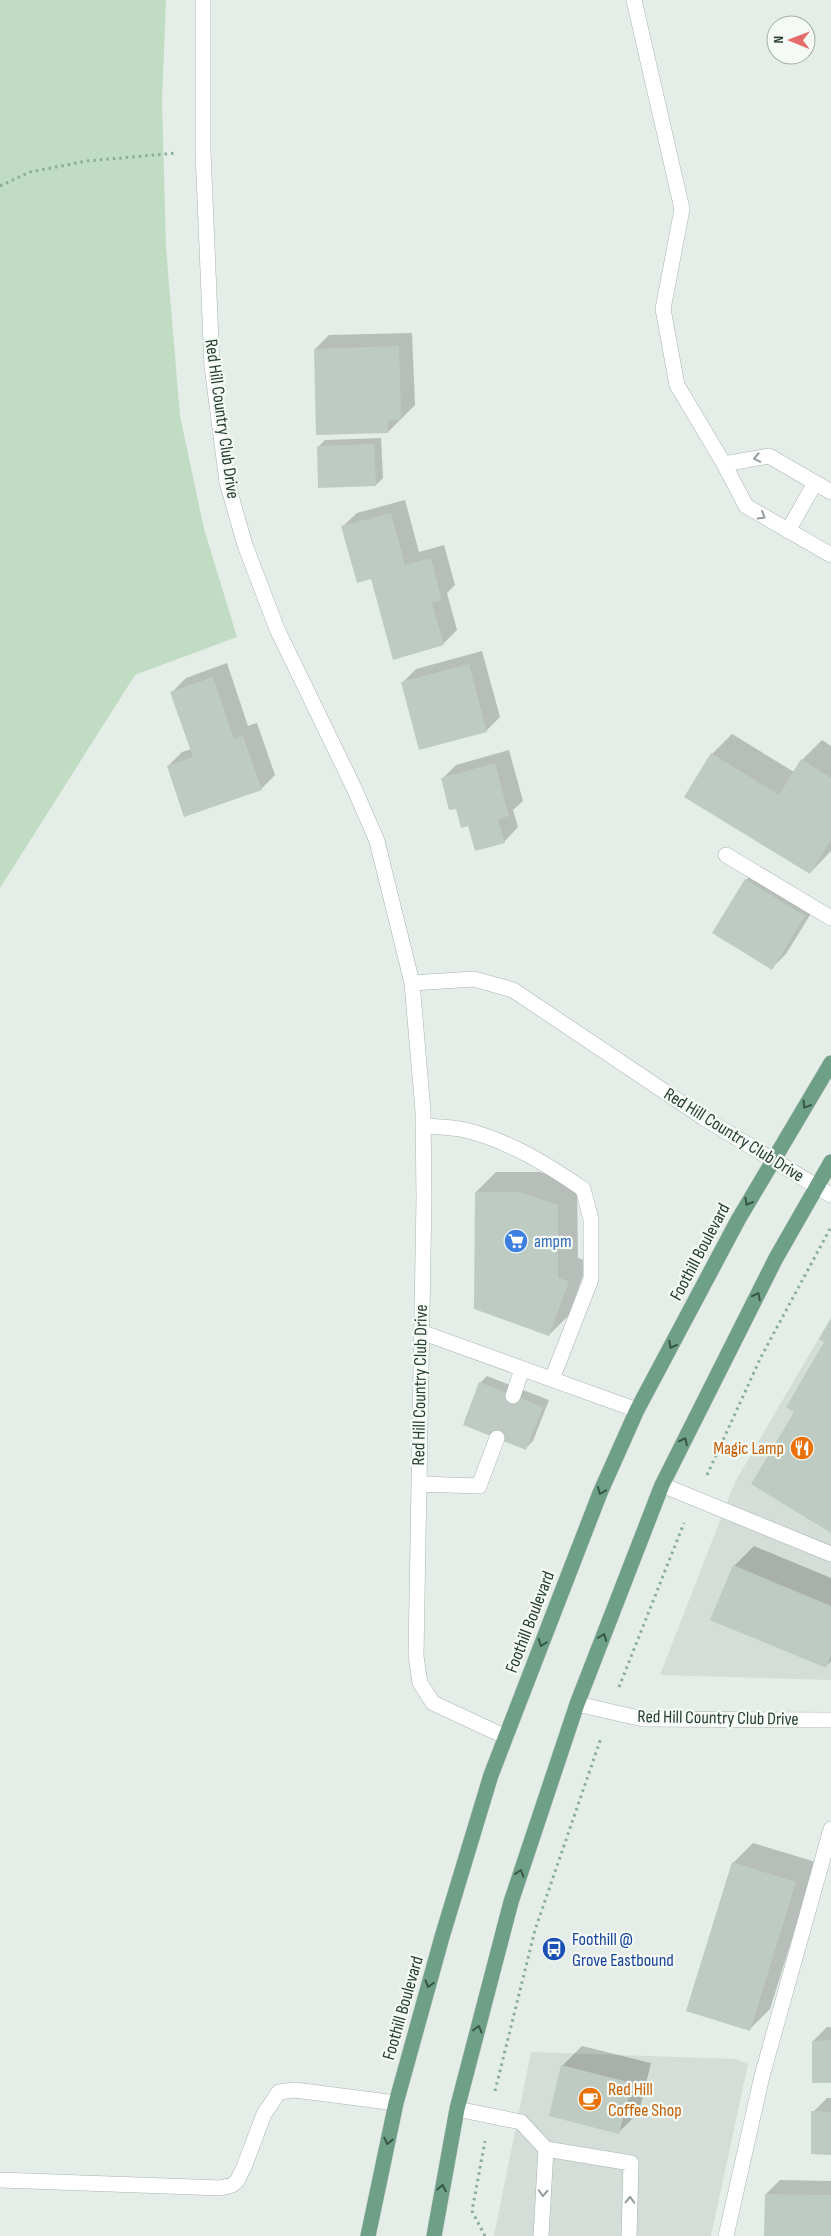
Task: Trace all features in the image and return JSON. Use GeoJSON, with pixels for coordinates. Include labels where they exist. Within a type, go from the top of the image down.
{"type":"FeatureCollection","features":[{"type":"Feature","properties":{"kind":"main road","name":"Foothill Boulevard"},"geometry":{"type":"LineString","coordinates":[[368,2236],[396,2103],[442,1937],[491,1775],[600,1493],[637,1410],[738,1220],[831,1063]]}},
{"type":"Feature","properties":{"kind":"main road"},"geometry":{"type":"LineString","coordinates":[[434,2236],[457,2109],[511,1902],[576,1704],[662,1485],[776,1258],[831,1162]]}},
{"type":"Feature","properties":{"kind":"street","name":"Red Hill Country Club Drive"},"geometry":{"type":"LineString","coordinates":[[203,0],[203,151],[212,366],[227,482],[245,545],[278,629],[350,779],[377,841],[412,983],[423,1126],[416,1656],[420,1683],[433,1703],[506,1737]]}},
{"type":"Feature","properties":{"kind":"street"},"geometry":{"type":"LineString","coordinates":[[634,0],[682,209],[663,309],[677,384],[724,464],[746,506],[831,556]]}},
{"type":"Feature","properties":{"kind":"street"},"geometry":{"type":"LineString","coordinates":[[724,464],[769,456],[831,492]]}},
{"type":"Feature","properties":{"kind":"street"},"geometry":{"type":"LineString","coordinates":[[788,531],[815,483]]}},
{"type":"Feature","properties":{"kind":"street"},"geometry":{"type":"LineString","coordinates":[[726,855],[831,918]]}},
{"type":"Feature","properties":{"kind":"street","name":"Red Hill Country Club Drive"},"geometry":{"type":"LineString","coordinates":[[412,983],[474,979],[513,990],[704,1118],[831,1195]]}},
{"type":"Feature","properties":{"kind":"street"},"geometry":{"type":"LineString","coordinates":[[423,1126],[467,1130],[497,1139],[547,1165],[583,1189],[591,1219],[591,1279],[552,1379]]}},
{"type":"Feature","properties":{"kind":"street"},"geometry":{"type":"LineString","coordinates":[[421,1332],[637,1410]]}},
{"type":"Feature","properties":{"kind":"street"},"geometry":{"type":"LineString","coordinates":[[513,1396],[522,1369]]}},
{"type":"Feature","properties":{"kind":"street"},"geometry":{"type":"LineString","coordinates":[[419,1484],[479,1486],[497,1438]]}},
{"type":"Feature","properties":{"kind":"street"},"geometry":{"type":"LineString","coordinates":[[662,1485],[831,1554]]}},
{"type":"Feature","properties":{"kind":"street","name":"Red Hill Country Club Drive"},"geometry":{"type":"LineString","coordinates":[[576,1704],[643,1719],[831,1720]]}},
{"type":"Feature","properties":{"kind":"street"},"geometry":{"type":"LineString","coordinates":[[726,2236],[762,2076],[831,1829]]}},
{"type":"Feature","properties":{"kind":"street"},"geometry":{"type":"LineString","coordinates":[[0,2180],[222,2188],[232,2185],[237,2181],[264,2114],[279,2092],[295,2090],[396,2103]]}},
{"type":"Feature","properties":{"kind":"street"},"geometry":{"type":"LineString","coordinates":[[457,2109],[521,2122],[546,2149],[631,2163],[629,2236]]}},
{"type":"Feature","properties":{"kind":"street"},"geometry":{"type":"LineString","coordinates":[[542,2236],[546,2149]]}},
{"type":"Feature","properties":{"kind":"path"},"geometry":{"type":"LineString","coordinates":[[0,186],[30,172],[87,161],[203,151]]}},
{"type":"Feature","properties":{"kind":"path"},"geometry":{"type":"LineString","coordinates":[[626,1668],[678,1536],[762,1357],[831,1227]]}},
{"type":"Feature","properties":{"kind":"path"},"geometry":{"type":"LineString","coordinates":[[485,2236],[472,2211],[490,2116],[535,1930],[591,1767]]}},
{"type":"Feature","properties":{"kind":"shaded area"},"geometry":{"type":"Polygon","coordinates":[[[831,1317],[831,1680],[660,1675],[735,1482],[831,1317]]]}},
{"type":"Feature","properties":{"kind":"shaded area"},"geometry":{"type":"Polygon","coordinates":[[[531,2052],[736,2059],[748,2064],[711,2236],[494,2236],[531,2052]]]}},
{"type":"Feature","properties":{"kind":"green space"},"geometry":{"type":"Polygon","coordinates":[[[0,0],[166,0],[162,100],[166,248],[180,416],[204,529],[237,637],[135,675],[0,888],[0,0]]]}},
{"type":"Feature","properties":{"kind":"building"},"geometry":{"type":"Polygon","coordinates":[[[399,346],[401,420],[388,421],[388,433],[316,435],[314,349],[399,346]]]}},
{"type":"Feature","properties":{"kind":"building"},"geometry":{"type":"Polygon","coordinates":[[[374,444],[376,486],[318,488],[317,446],[374,444]]]}},
{"type":"Feature","properties":{"kind":"building"},"geometry":{"type":"Polygon","coordinates":[[[391,513],[405,565],[431,558],[442,600],[432,603],[444,645],[393,660],[371,579],[357,583],[341,526],[391,513]]]}},
{"type":"Feature","properties":{"kind":"building"},"geometry":{"type":"Polygon","coordinates":[[[469,664],[487,732],[419,750],[401,682],[469,664]]]}},
{"type":"Feature","properties":{"kind":"building"},"geometry":{"type":"Polygon","coordinates":[[[213,677],[234,739],[243,736],[262,790],[184,817],[167,766],[193,757],[170,692],[213,677]]]}},
{"type":"Feature","properties":{"kind":"building"},"geometry":{"type":"Polygon","coordinates":[[[711,753],[779,795],[801,759],[831,778],[831,840],[810,874],[684,797],[711,753]]]}},
{"type":"Feature","properties":{"kind":"building"},"geometry":{"type":"Polygon","coordinates":[[[495,763],[509,816],[498,819],[505,843],[475,851],[468,826],[461,828],[456,809],[449,810],[441,778],[495,763]]]}},
{"type":"Feature","properties":{"kind":"building"},"geometry":{"type":"Polygon","coordinates":[[[745,879],[805,916],[772,970],[712,933],[745,879]]]}},
{"type":"Feature","properties":{"kind":"building","name":"ampm"},"geometry":{"type":"Polygon","coordinates":[[[475,1192],[519,1192],[558,1205],[558,1278],[569,1281],[549,1336],[474,1309],[475,1192]]]}},
{"type":"Feature","properties":{"kind":"building","name":"Magic Lamp"},"geometry":{"type":"Polygon","coordinates":[[[831,1319],[831,1533],[751,1484],[794,1412],[786,1407],[824,1342],[819,1339],[831,1319]]]}},
{"type":"Feature","properties":{"kind":"building"},"geometry":{"type":"Polygon","coordinates":[[[479,1382],[543,1407],[526,1450],[463,1425],[479,1382]]]}},
{"type":"Feature","properties":{"kind":"building"},"geometry":{"type":"Polygon","coordinates":[[[733,1565],[831,1606],[831,1655],[826,1668],[710,1620],[733,1565]]]}},
{"type":"Feature","properties":{"kind":"building"},"geometry":{"type":"Polygon","coordinates":[[[732,1862],[796,1882],[750,2031],[686,2011],[732,1862]]]}},
{"type":"Feature","properties":{"kind":"building"},"geometry":{"type":"Polygon","coordinates":[[[831,2040],[831,2083],[812,2083],[812,2041],[831,2040]]]}},
{"type":"Feature","properties":{"kind":"building","name":"Red Hill Coffee Shop"},"geometry":{"type":"Polygon","coordinates":[[[561,2065],[632,2083],[619,2134],[549,2116],[561,2065]]]}},
{"type":"Feature","properties":{"kind":"building"},"geometry":{"type":"Polygon","coordinates":[[[811,2111],[831,2112],[831,2155],[811,2154],[811,2111]]]}},
{"type":"Feature","properties":{"kind":"building"},"geometry":{"type":"Polygon","coordinates":[[[765,2194],[831,2195],[831,2236],[764,2236],[765,2194]]]}},
{"type":"Feature","properties":{"kind":"tunnel"},"geometry":{"type":"LineString","coordinates":[[497,1438],[513,1396]]}},
{"type":"Feature","properties":{"kind":"place","name":"ampm"},"geometry":{"type":"Point","coordinates":[516,1241]}},
{"type":"Feature","properties":{"kind":"place","name":"Magic Lamp"},"geometry":{"type":"Point","coordinates":[802,1448]}},
{"type":"Feature","properties":{"kind":"place","name":"Foothill @ Grove Eastbound"},"geometry":{"type":"Point","coordinates":[554,1949]}},
{"type":"Feature","properties":{"kind":"place","name":"Red Hill Coffee Shop"},"geometry":{"type":"Point","coordinates":[590,2099]}}]}
